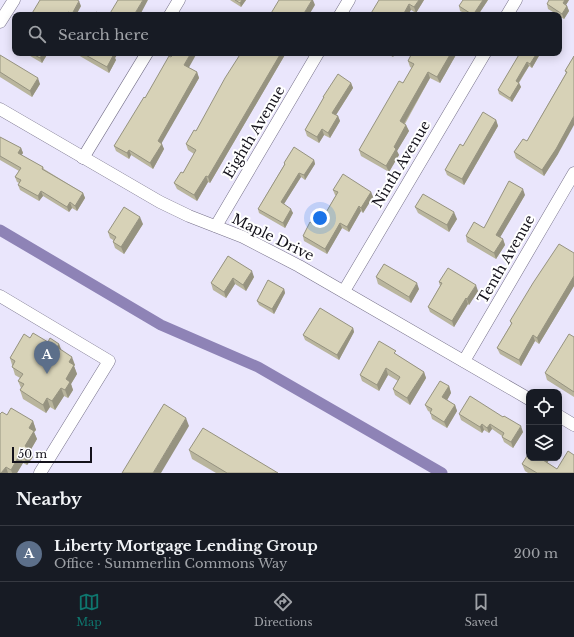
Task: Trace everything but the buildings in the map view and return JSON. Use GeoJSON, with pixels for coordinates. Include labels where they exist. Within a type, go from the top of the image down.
{"type":"FeatureCollection","features":[{"type":"Feature","properties":{"kind":"street"},"geometry":{"type":"LineString","coordinates":[[0,22],[14,0]]}},
{"type":"Feature","properties":{"kind":"street"},"geometry":{"type":"LineString","coordinates":[[172,12],[179,0]]}},
{"type":"Feature","properties":{"kind":"street"},"geometry":{"type":"LineString","coordinates":[[342,12],[349,0]]}},
{"type":"Feature","properties":{"kind":"street"},"geometry":{"type":"LineString","coordinates":[[509,12],[516,0]]}},
{"type":"Feature","properties":{"kind":"street"},"geometry":{"type":"LineString","coordinates":[[83,158],[145,56]]}},
{"type":"Feature","properties":{"kind":"street","name":"Eighth Avenue"},"geometry":{"type":"LineString","coordinates":[[216,226],[316,56]]}},
{"type":"Feature","properties":{"kind":"street","name":"Ninth Avenue"},"geometry":{"type":"LineString","coordinates":[[344,291],[483,56]]}},
{"type":"Feature","properties":{"kind":"street","name":"Maple Drive"},"geometry":{"type":"LineString","coordinates":[[0,109],[160,202],[189,216],[242,237],[344,291],[526,397]]}},
{"type":"Feature","properties":{"kind":"street","name":"Tenth Avenue"},"geometry":{"type":"LineString","coordinates":[[464,361],[574,173]]}},
{"type":"Feature","properties":{"kind":"street"},"geometry":{"type":"LineString","coordinates":[[0,296],[109,361],[40,473]]}},
{"type":"Feature","properties":{"kind":"street"},"geometry":{"type":"LineString","coordinates":[[562,418],[574,425]]}},
{"type":"Feature","properties":{"kind":"waterway"},"geometry":{"type":"LineString","coordinates":[[0,230],[161,325],[258,367],[442,473]]}},
{"type":"Feature","properties":{"kind":"place","name":"Liberty Mortgage Lending Group"},"geometry":{"type":"Point","coordinates":[47,374]}}]}
